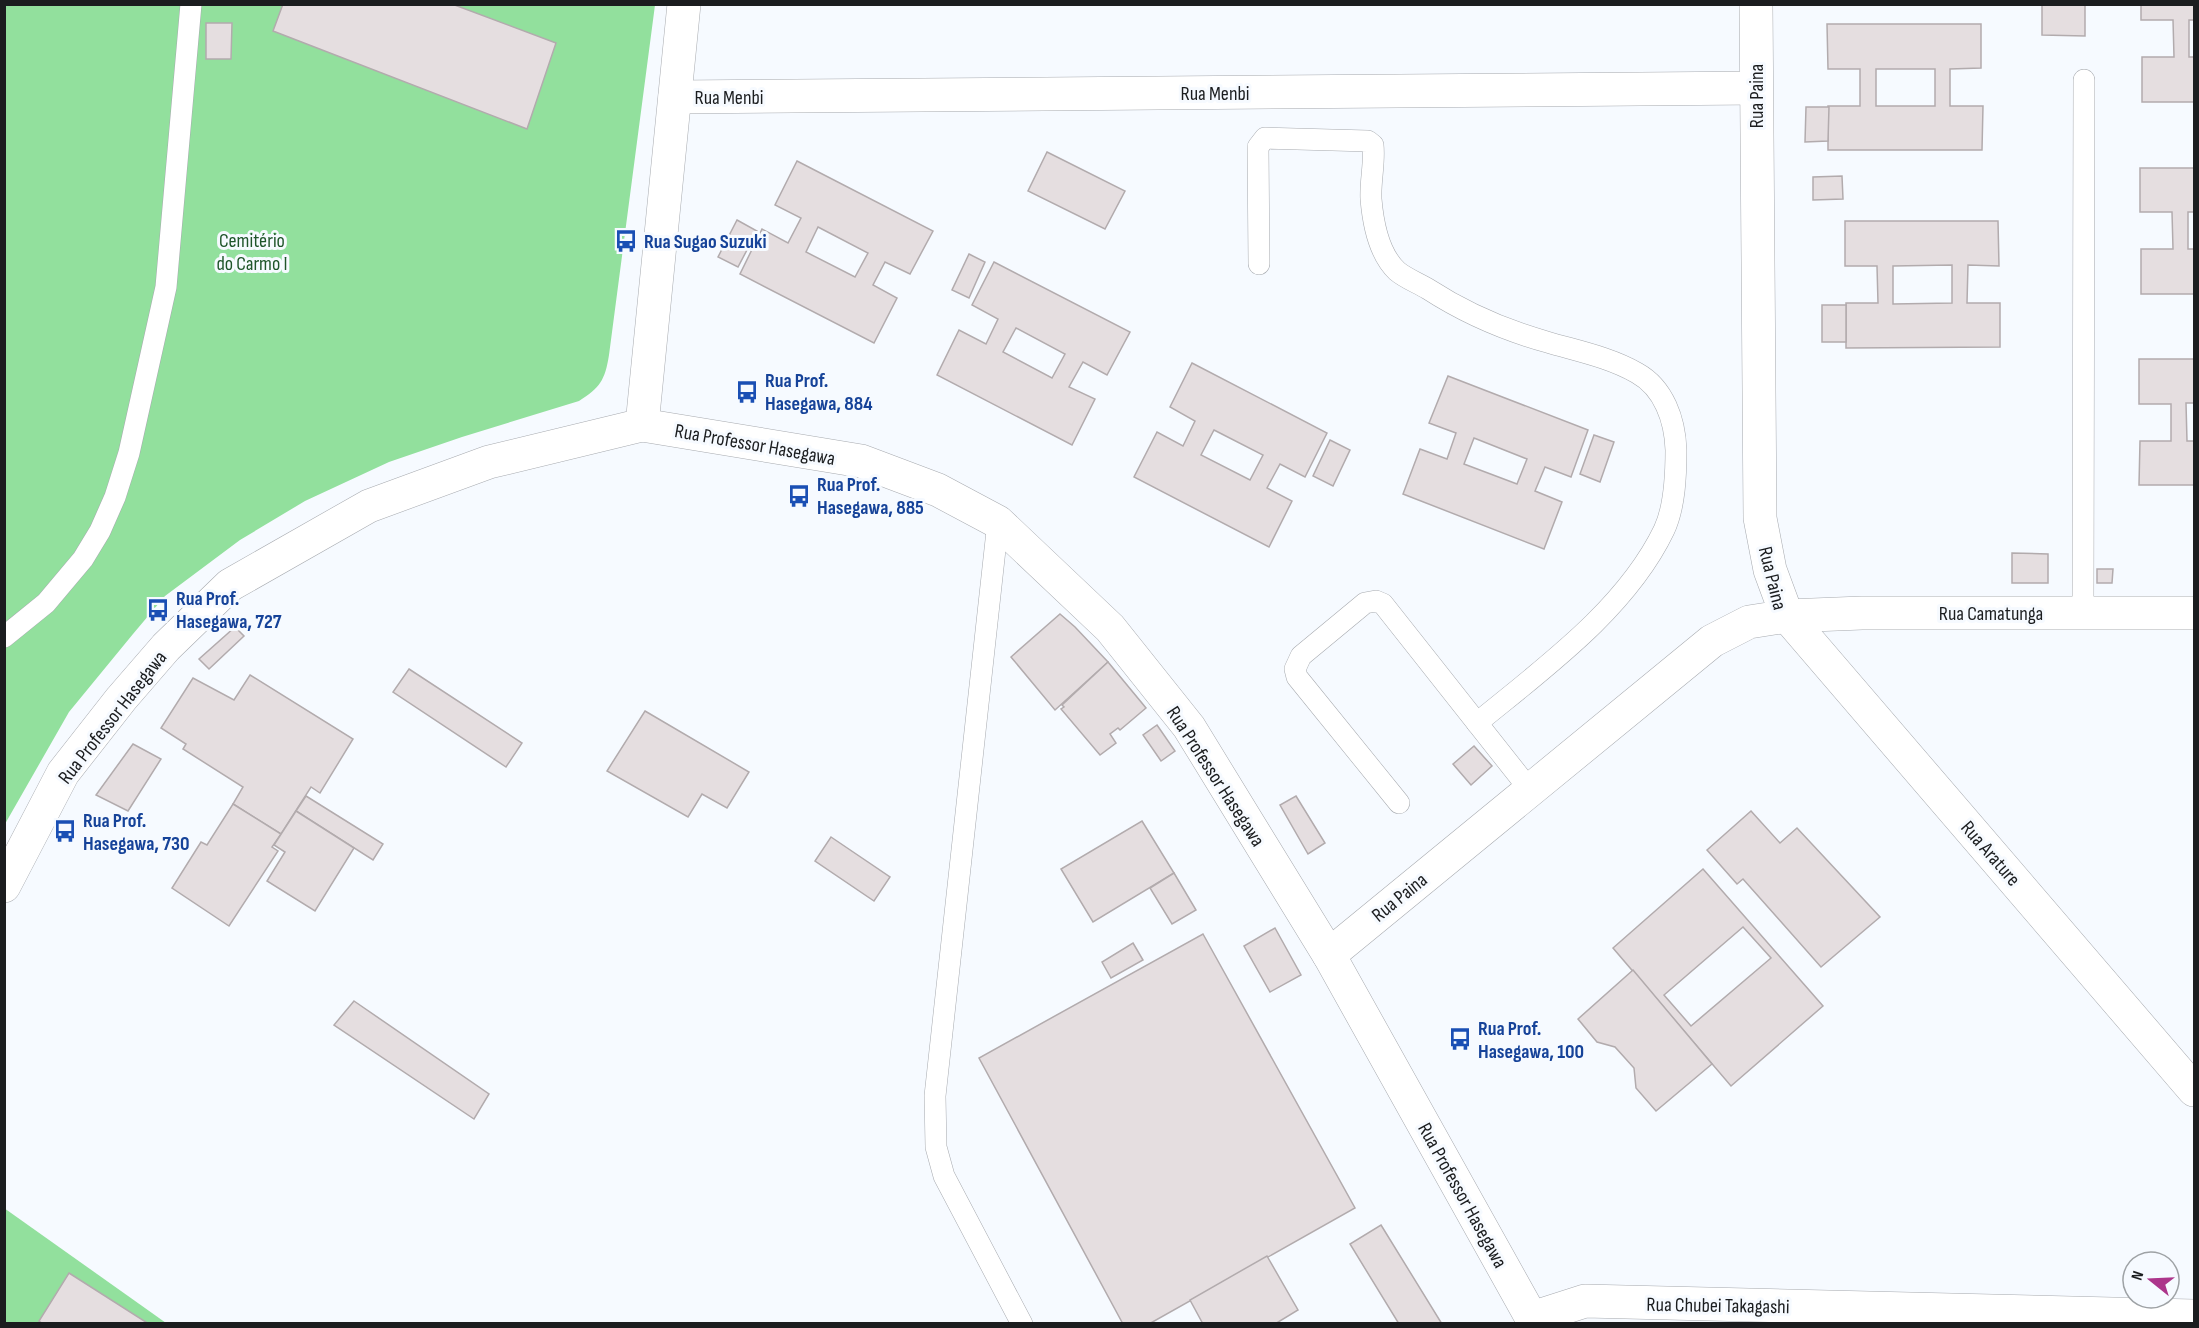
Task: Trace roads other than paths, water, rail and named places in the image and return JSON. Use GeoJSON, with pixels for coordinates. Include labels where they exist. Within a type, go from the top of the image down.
{"type":"FeatureCollection","features":[{"type":"Feature","properties":{"kind":"street"},"geometry":{"type":"LineString","coordinates":[[642,425],[684,4]]}},
{"type":"Feature","properties":{"kind":"street","name":"Rua Paina"},"geometry":{"type":"LineString","coordinates":[[1329,955],[1712,642],[1749,622],[1787,616],[1770,570],[1760,518],[1756,4]]}},
{"type":"Feature","properties":{"kind":"street","name":"Rua Menbi"},"geometry":{"type":"LineString","coordinates":[[675,97],[1756,88]]}},
{"type":"Feature","properties":{"kind":"street","name":"Rua Professor Hasegawa"},"geometry":{"type":"LineString","coordinates":[[4,886],[63,773],[121,699],[166,647],[230,585],[369,506],[489,462],[642,425],[861,461],[938,490],[998,522],[1110,628],[1189,727],[1329,955],[1534,1321]]}},
{"type":"Feature","properties":{"kind":"street","name":"Rua Camatunga"},"geometry":{"type":"LineString","coordinates":[[1787,616],[1862,613],[2194,613]]}},
{"type":"Feature","properties":{"kind":"street","name":"Rua Arature"},"geometry":{"type":"LineString","coordinates":[[1787,616],[2194,1090]]}},
{"type":"Feature","properties":{"kind":"street","name":"Rua Chubei Takagashi"},"geometry":{"type":"LineString","coordinates":[[1534,1321],[1585,1301],[2194,1316]]}},
{"type":"Feature","properties":{"kind":"lane"},"geometry":{"type":"LineString","coordinates":[[4,637],[46,603],[83,559],[100,531],[115,497],[129,453],[166,287],[191,4]]}},
{"type":"Feature","properties":{"kind":"lane"},"geometry":{"type":"LineString","coordinates":[[2083,612],[2084,80]]}},
{"type":"Feature","properties":{"kind":"lane"},"geometry":{"type":"LineString","coordinates":[[1258,264],[1258,147],[1264,138],[1368,141],[1373,145],[1374,152],[1371,199],[1377,235],[1387,258],[1397,272],[1459,308],[1499,327],[1596,356],[1637,373],[1653,386],[1667,406],[1676,437],[1677,480],[1665,528],[1633,581],[1609,606],[1545,666],[1477,723]]}},
{"type":"Feature","properties":{"kind":"lane"},"geometry":{"type":"LineString","coordinates":[[998,522],[935,1096],[936,1147],[944,1176],[1022,1323]]}},
{"type":"Feature","properties":{"kind":"lane"},"geometry":{"type":"LineString","coordinates":[[1399,802],[1297,677],[1295,669],[1301,656],[1365,603],[1376,601],[1383,604],[1530,790]]}},
{"type":"Feature","properties":{"kind":"place","name":"Rua Sugao Suzuki"},"geometry":{"type":"Point","coordinates":[626,241]}},
{"type":"Feature","properties":{"kind":"place","name":"Rua Prof. Hasegawa, 884"},"geometry":{"type":"Point","coordinates":[747,392]}},
{"type":"Feature","properties":{"kind":"place","name":"Rua Prof. Hasegawa, 885"},"geometry":{"type":"Point","coordinates":[799,496]}},
{"type":"Feature","properties":{"kind":"place","name":"Rua Prof. Hasegawa, 727"},"geometry":{"type":"Point","coordinates":[158,610]}},
{"type":"Feature","properties":{"kind":"place","name":"Rua Prof. Hasegawa, 730"},"geometry":{"type":"Point","coordinates":[65,831]}},
{"type":"Feature","properties":{"kind":"place","name":"Rua Prof. Hasegawa, 100"},"geometry":{"type":"Point","coordinates":[1460,1039]}},
{"type":"Feature","properties":{"kind":"park label","name":"Cemitério do Carmo I"},"geometry":{"type":"Point","coordinates":[252,252]}}]}
